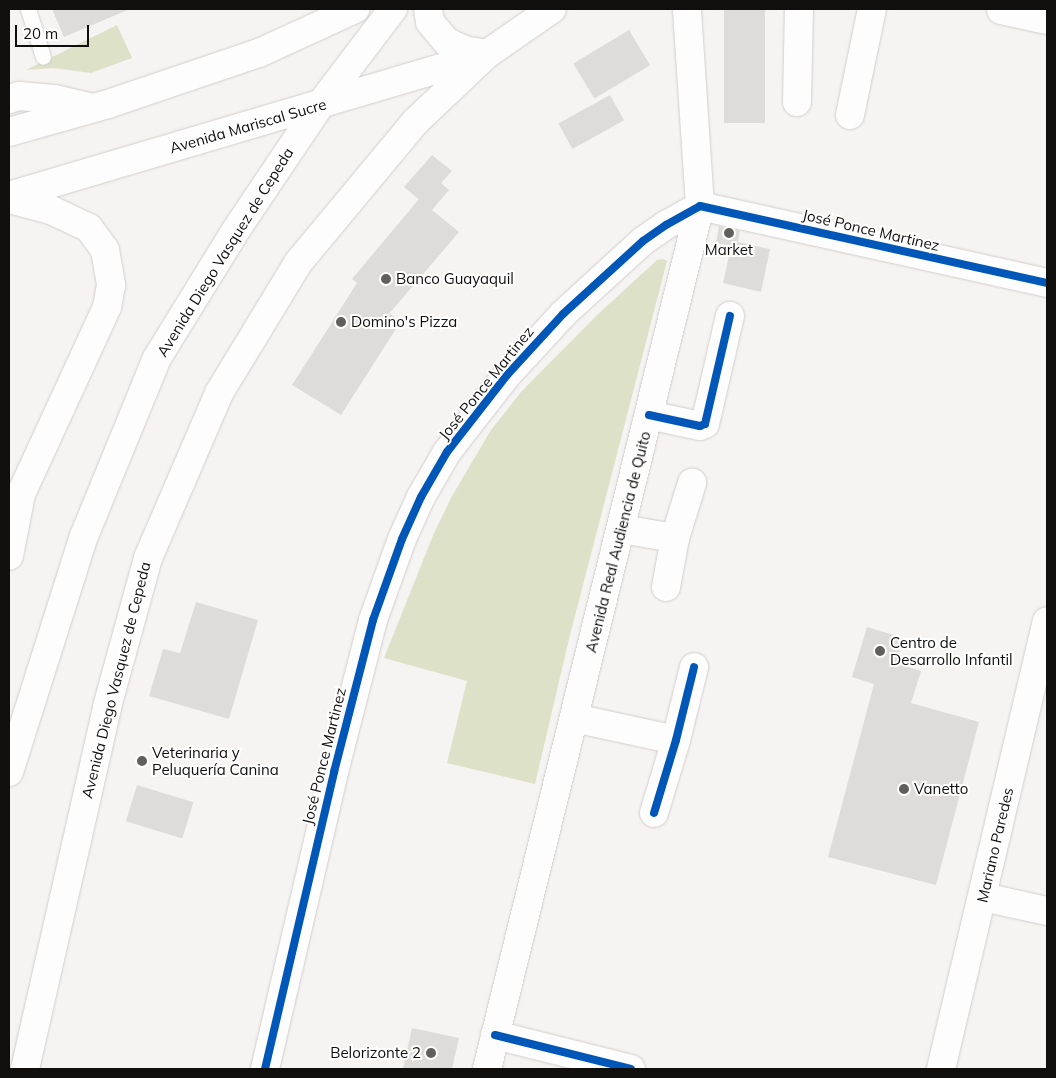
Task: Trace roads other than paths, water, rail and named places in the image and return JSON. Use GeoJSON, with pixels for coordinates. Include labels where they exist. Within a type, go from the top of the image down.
{"type":"FeatureCollection","features":[{"type":"Feature","properties":{"kind":"main road"},"geometry":{"type":"LineString","coordinates":[[9,132],[93,108],[259,53],[355,9]]}},
{"type":"Feature","properties":{"kind":"main road","name":"Avenida Diego Vasquez de Cepeda"},"geometry":{"type":"LineString","coordinates":[[9,772],[84,536],[157,358],[236,230],[320,105],[393,9]]}},
{"type":"Feature","properties":{"kind":"main road"},"geometry":{"type":"LineString","coordinates":[[428,9],[430,22],[447,42],[464,50],[487,54]]}},
{"type":"Feature","properties":{"kind":"main road","name":"Avenida Diego Vasquez de Cepeda"},"geometry":{"type":"LineString","coordinates":[[25,1069],[107,707],[148,558],[219,393],[298,263],[415,122],[487,54],[552,9]]}},
{"type":"Feature","properties":{"kind":"main road","name":"Avenida Real Audiencia de Quito"},"geometry":{"type":"LineString","coordinates":[[486,1069],[700,206],[687,9]]}},
{"type":"Feature","properties":{"kind":"main road"},"geometry":{"type":"LineString","coordinates":[[797,102],[800,9]]}},
{"type":"Feature","properties":{"kind":"main road"},"geometry":{"type":"LineString","coordinates":[[850,114],[872,9]]}},
{"type":"Feature","properties":{"kind":"main road"},"geometry":{"type":"LineString","coordinates":[[1001,10],[1047,20]]}},
{"type":"Feature","properties":{"kind":"main road","name":"Avenida Mariscal Sucre"},"geometry":{"type":"LineString","coordinates":[[9,198],[487,54]]}},
{"type":"Feature","properties":{"kind":"main road"},"geometry":{"type":"LineString","coordinates":[[9,99],[20,96],[54,99],[93,108]]}},
{"type":"Feature","properties":{"kind":"main road"},"geometry":{"type":"LineString","coordinates":[[9,198],[51,210],[89,228],[104,250],[111,285],[107,308],[21,494],[9,556]]}},
{"type":"Feature","properties":{"kind":"main road","name":"José Ponce Martinez"},"geometry":{"type":"LineString","coordinates":[[265,1069],[334,772],[373,620],[402,539],[421,497],[448,452],[477,412],[545,332],[642,241],[700,206],[1047,284]]}},
{"type":"Feature","properties":{"kind":"main road"},"geometry":{"type":"LineString","coordinates":[[649,415],[700,426],[704,424],[730,316]]}},
{"type":"Feature","properties":{"kind":"main road"},"geometry":{"type":"LineString","coordinates":[[666,587],[675,538],[692,483]]}},
{"type":"Feature","properties":{"kind":"main road"},"geometry":{"type":"LineString","coordinates":[[621,529],[675,538]]}},
{"type":"Feature","properties":{"kind":"main road","name":"Mariano Paredes"},"geometry":{"type":"LineString","coordinates":[[941,1069],[1047,621]]}},
{"type":"Feature","properties":{"kind":"main road"},"geometry":{"type":"LineString","coordinates":[[654,813],[676,740],[694,667]]}},
{"type":"Feature","properties":{"kind":"main road"},"geometry":{"type":"LineString","coordinates":[[574,718],[676,740]]}},
{"type":"Feature","properties":{"kind":"main road"},"geometry":{"type":"LineString","coordinates":[[983,897],[1047,911]]}},
{"type":"Feature","properties":{"kind":"main road"},"geometry":{"type":"LineString","coordinates":[[495,1035],[631,1069]]}},
{"type":"Feature","properties":{"kind":"lane"},"geometry":{"type":"LineString","coordinates":[[28,9],[43,57]]}},
{"type":"Feature","properties":{"kind":"place","name":"Market"},"geometry":{"type":"Point","coordinates":[729,233]}},
{"type":"Feature","properties":{"kind":"place","name":"Banco Guayaquil"},"geometry":{"type":"Point","coordinates":[386,279]}},
{"type":"Feature","properties":{"kind":"place","name":"Domino's Pizza"},"geometry":{"type":"Point","coordinates":[341,322]}},
{"type":"Feature","properties":{"kind":"place","name":"Centro de Desarrollo Infantil"},"geometry":{"type":"Point","coordinates":[880,651]}},
{"type":"Feature","properties":{"kind":"place","name":"Veterinaria y Peluquería Canina"},"geometry":{"type":"Point","coordinates":[142,761]}},
{"type":"Feature","properties":{"kind":"place","name":"Vanetto"},"geometry":{"type":"Point","coordinates":[904,789]}},
{"type":"Feature","properties":{"kind":"place","name":"Belorizonte 2"},"geometry":{"type":"Point","coordinates":[431,1053]}}]}
